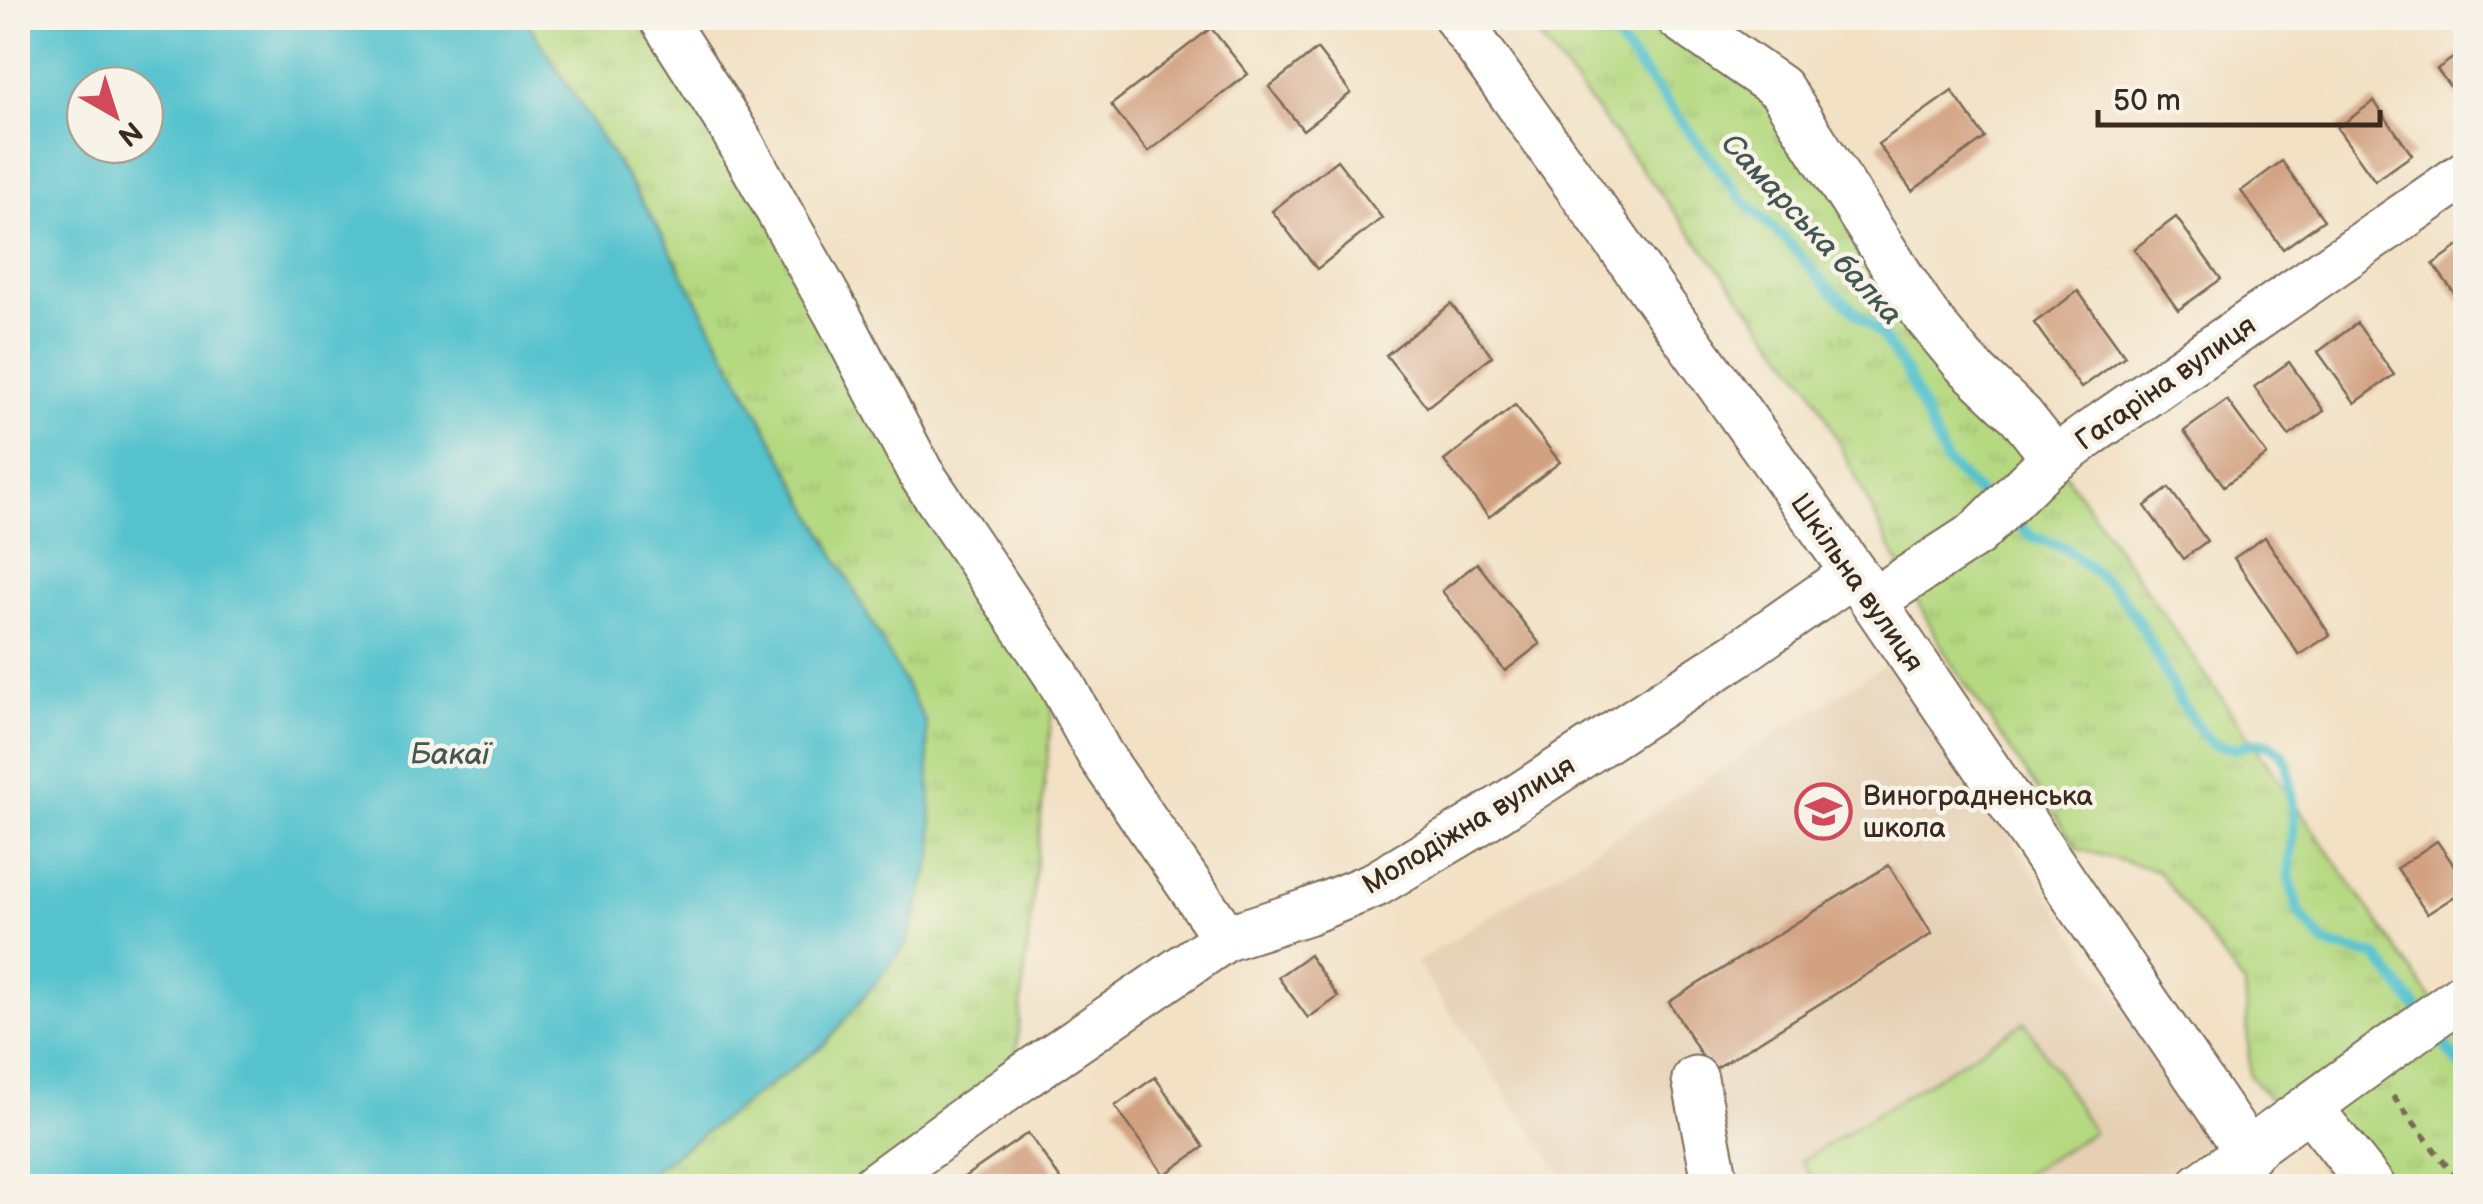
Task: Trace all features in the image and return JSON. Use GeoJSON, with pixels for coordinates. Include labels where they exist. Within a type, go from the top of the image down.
{"type":"FeatureCollection","features":[{"type":"Feature","properties":{"kind":"street"},"geometry":{"type":"LineString","coordinates":[[662,18],[731,126],[838,314],[920,472],[1056,674],[1100,756],[1226,938]]}},
{"type":"Feature","properties":{"kind":"street","name":"Шкільна вулиця"},"geometry":{"type":"LineString","coordinates":[[1457,18],[1863,587],[2249,1153]]}},
{"type":"Feature","properties":{"kind":"street"},"geometry":{"type":"LineString","coordinates":[[1679,18],[1780,88],[1926,316],[1964,362],[2021,416],[2049,463]]}},
{"type":"Feature","properties":{"kind":"street","name":"Гагаріна вулиця"},"geometry":{"type":"LineString","coordinates":[[1863,587],[1976,534],[2049,463],[2466,173]]}},
{"type":"Feature","properties":{"kind":"street","name":"Молодіжна вулиця"},"geometry":{"type":"LineString","coordinates":[[874,1186],[1013,1084],[1226,938],[1376,884],[1722,665],[1863,587]]}},
{"type":"Feature","properties":{"kind":"street"},"geometry":{"type":"LineString","coordinates":[[2200,1186],[2463,995]]}},
{"type":"Feature","properties":{"kind":"street"},"geometry":{"type":"LineString","coordinates":[[1695,1080],[1716,1186]]}},
{"type":"Feature","properties":{"kind":"street"},"geometry":{"type":"LineString","coordinates":[[2310,1108],[2372,1186]]}},
{"type":"Feature","properties":{"kind":"path"},"geometry":{"type":"LineString","coordinates":[[2374,1058],[2462,1186]]}},
{"type":"Feature","properties":{"kind":"shaded area","name":"Виноградненська школа"},"geometry":{"type":"Polygon","coordinates":[[[1893,660],[2212,1141],[2147,1186],[1570,1186],[1416,963],[1893,660]]]}},
{"type":"Feature","properties":{"kind":"green space"},"geometry":{"type":"Polygon","coordinates":[[[525,18],[662,18],[1056,674],[1013,1084],[874,1186],[632,1186],[825,1044],[926,723],[657,226],[525,18]]]}},
{"type":"Feature","properties":{"kind":"green space"},"geometry":{"type":"Polygon","coordinates":[[[1524,18],[1679,18],[1780,88],[2055,459],[2465,1047],[2465,1186],[2337,1186],[2250,1076],[2245,986],[2157,870],[2078,849],[1951,663],[1811,387],[1524,18]]]}},
{"type":"Feature","properties":{"kind":"green space"},"geometry":{"type":"Polygon","coordinates":[[[2025,1022],[2093,1132],[2006,1186],[1817,1186],[1801,1161],[2025,1022]]]}},
{"type":"Feature","properties":{"kind":"water","name":"Бакаї"},"geometry":{"type":"Polygon","coordinates":[[[18,18],[525,18],[657,226],[926,723],[934,851],[907,944],[825,1044],[632,1186],[18,1186],[18,18]]]}},
{"type":"Feature","properties":{"kind":"building"},"geometry":{"type":"Polygon","coordinates":[[[1211,28],[1248,74],[1148,152],[1111,105],[1211,28]]]}},
{"type":"Feature","properties":{"kind":"building"},"geometry":{"type":"Polygon","coordinates":[[[1317,49],[1351,93],[1303,130],[1269,87],[1317,49]]]}},
{"type":"Feature","properties":{"kind":"building"},"geometry":{"type":"Polygon","coordinates":[[[2466,49],[2466,108],[2437,69],[2466,49]]]}},
{"type":"Feature","properties":{"kind":"building"},"geometry":{"type":"Polygon","coordinates":[[[1952,91],[1985,138],[1912,191],[1878,144],[1952,91]]]}},
{"type":"Feature","properties":{"kind":"building"},"geometry":{"type":"Polygon","coordinates":[[[2374,101],[2412,155],[2375,181],[2337,128],[2374,101]]]}},
{"type":"Feature","properties":{"kind":"building"},"geometry":{"type":"Polygon","coordinates":[[[1337,160],[1382,218],[1317,269],[1272,211],[1337,160]]]}},
{"type":"Feature","properties":{"kind":"building"},"geometry":{"type":"Polygon","coordinates":[[[2282,161],[2324,220],[2283,249],[2241,191],[2282,161]]]}},
{"type":"Feature","properties":{"kind":"building"},"geometry":{"type":"Polygon","coordinates":[[[2176,217],[2221,279],[2178,310],[2134,249],[2176,217]]]}},
{"type":"Feature","properties":{"kind":"building"},"geometry":{"type":"Polygon","coordinates":[[[2466,241],[2466,309],[2433,264],[2466,241]]]}},
{"type":"Feature","properties":{"kind":"building"},"geometry":{"type":"Polygon","coordinates":[[[2078,291],[2125,356],[2081,388],[2034,323],[2078,291]]]}},
{"type":"Feature","properties":{"kind":"building"},"geometry":{"type":"Polygon","coordinates":[[[1451,304],[1492,356],[1427,407],[1386,355],[1451,304]]]}},
{"type":"Feature","properties":{"kind":"building"},"geometry":{"type":"Polygon","coordinates":[[[2357,323],[2394,375],[2355,403],[2318,352],[2357,323]]]}},
{"type":"Feature","properties":{"kind":"building"},"geometry":{"type":"Polygon","coordinates":[[[2289,362],[2324,411],[2289,436],[2254,387],[2289,362]]]}},
{"type":"Feature","properties":{"kind":"building"},"geometry":{"type":"Polygon","coordinates":[[[2227,400],[2267,455],[2224,486],[2184,431],[2227,400]]]}},
{"type":"Feature","properties":{"kind":"building"},"geometry":{"type":"Polygon","coordinates":[[[1515,405],[1560,462],[1489,517],[1444,461],[1515,405]]]}},
{"type":"Feature","properties":{"kind":"building"},"geometry":{"type":"Polygon","coordinates":[[[2169,488],[2207,541],[2183,559],[2145,506],[2169,488]]]}},
{"type":"Feature","properties":{"kind":"building"},"geometry":{"type":"Polygon","coordinates":[[[2265,537],[2330,635],[2299,655],[2234,558],[2265,537]]]}},
{"type":"Feature","properties":{"kind":"building"},"geometry":{"type":"Polygon","coordinates":[[[1477,563],[1540,644],[1505,671],[1442,591],[1477,563]]]}},
{"type":"Feature","properties":{"kind":"building"},"geometry":{"type":"Polygon","coordinates":[[[2437,841],[2466,883],[2466,889],[2427,914],[2397,868],[2437,841]]]}},
{"type":"Feature","properties":{"kind":"building"},"geometry":{"type":"Polygon","coordinates":[[[1889,865],[1932,934],[1711,1071],[1669,1002],[1889,865]]]}},
{"type":"Feature","properties":{"kind":"building"},"geometry":{"type":"Polygon","coordinates":[[[1309,955],[1338,997],[1308,1018],[1278,977],[1309,955]]]}},
{"type":"Feature","properties":{"kind":"building"},"geometry":{"type":"Polygon","coordinates":[[[1155,1077],[1204,1147],[1164,1175],[1115,1106],[1155,1077]]]}},
{"type":"Feature","properties":{"kind":"building"},"geometry":{"type":"Polygon","coordinates":[[[1028,1133],[1062,1181],[1054,1186],[951,1186],[1028,1133]]]}},
{"type":"Feature","properties":{"kind":"waterway","name":"Самарська балка"},"geometry":{"type":"LineString","coordinates":[[1601,18],[1740,197],[1883,337],[1907,374],[1946,462],[1990,504]]}},
{"type":"Feature","properties":{"kind":"waterway","name":"Самарська балка"},"geometry":{"type":"LineString","coordinates":[[2005,515],[2033,537],[2064,547],[2117,590],[2142,627],[2180,701],[2213,744],[2235,749],[2252,743],[2269,744],[2281,753],[2287,764],[2294,817],[2289,876],[2298,912],[2325,944],[2376,956],[2421,1013]]}},
{"type":"Feature","properties":{"kind":"waterway","name":"Самарська балка"},"geometry":{"type":"LineString","coordinates":[[2432,1028],[2466,1073]]}},
{"type":"Feature","properties":{"kind":"place","name":"Виноградненська школа"},"geometry":{"type":"Point","coordinates":[1824,811]}}]}
